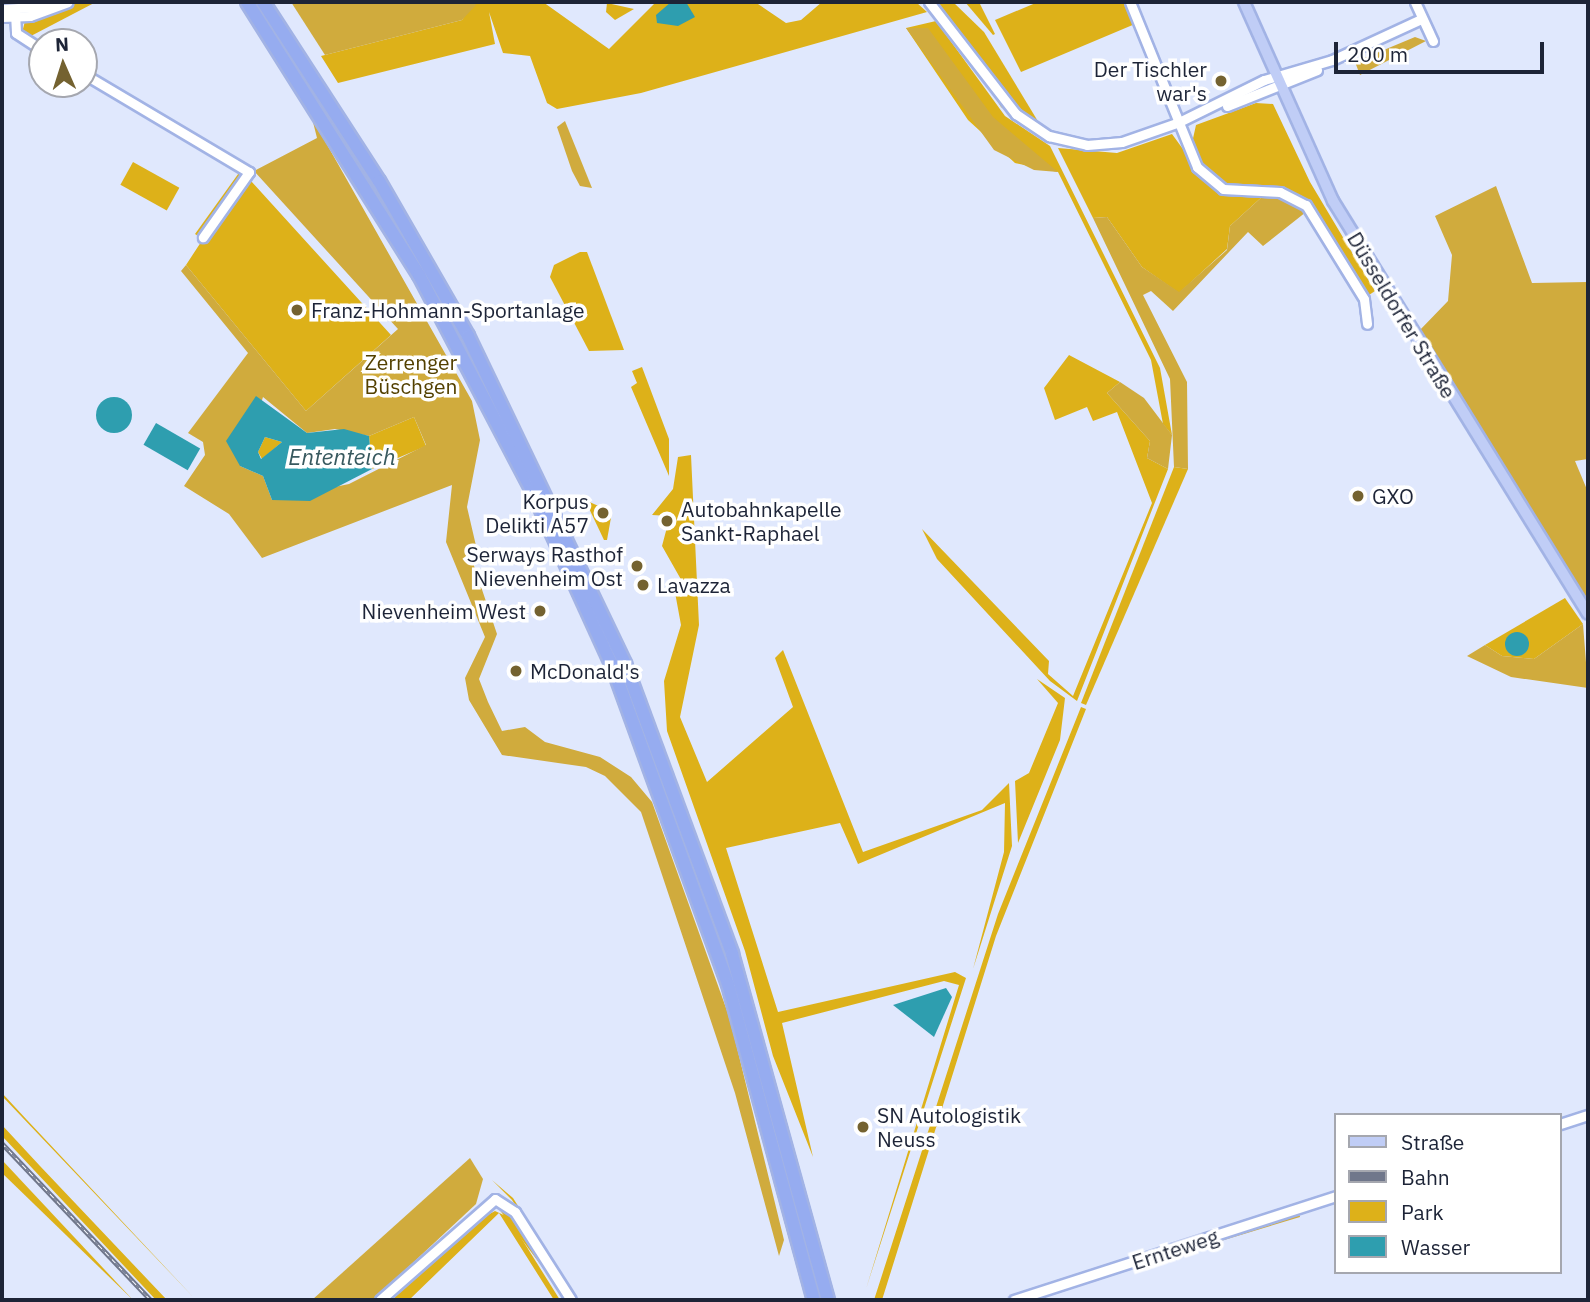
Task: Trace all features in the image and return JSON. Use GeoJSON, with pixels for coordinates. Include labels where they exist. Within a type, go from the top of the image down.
{"type":"FeatureCollection","features":[{"type":"Feature","properties":{"kind":"highway"},"geometry":{"type":"LineString","coordinates":[[247,2],[425,286],[532,490],[613,668],[728,984],[814,1300]]}},
{"type":"Feature","properties":{"kind":"highway"},"geometry":{"type":"LineString","coordinates":[[263,2],[385,191],[468,336],[614,639],[732,954],[828,1300]]}},
{"type":"Feature","properties":{"kind":"main road","name":"Düsseldorfer Straße"},"geometry":{"type":"LineString","coordinates":[[1244,2],[1277,82],[1333,201],[1588,614]]}},
{"type":"Feature","properties":{"kind":"street"},"geometry":{"type":"LineString","coordinates":[[2,18],[67,2]]}},
{"type":"Feature","properties":{"kind":"street"},"geometry":{"type":"LineString","coordinates":[[929,2],[1010,109],[1049,136],[1103,145],[1179,122],[1332,60],[1419,20]]}},
{"type":"Feature","properties":{"kind":"street"},"geometry":{"type":"LineString","coordinates":[[1130,2],[1197,167],[1216,185],[1280,192],[1306,205],[1364,299],[1367,324]]}},
{"type":"Feature","properties":{"kind":"street"},"geometry":{"type":"LineString","coordinates":[[1415,2],[1419,20],[1433,41]]}},
{"type":"Feature","properties":{"kind":"street"},"geometry":{"type":"LineString","coordinates":[[2,9],[15,14]]}},
{"type":"Feature","properties":{"kind":"street"},"geometry":{"type":"LineString","coordinates":[[15,14],[16,33],[28,41]]}},
{"type":"Feature","properties":{"kind":"street"},"geometry":{"type":"LineString","coordinates":[[98,82],[249,172],[203,237]]}},
{"type":"Feature","properties":{"kind":"street"},"geometry":{"type":"LineString","coordinates":[[1562,1123],[1588,1115]]}},
{"type":"Feature","properties":{"kind":"street","name":"Ernteweg"},"geometry":{"type":"LineString","coordinates":[[1014,1300],[1334,1197]]}},
{"type":"Feature","properties":{"kind":"street"},"geometry":{"type":"LineString","coordinates":[[380,1300],[495,1199],[515,1212],[571,1300]]}},
{"type":"Feature","properties":{"kind":"green space"},"geometry":{"type":"Polygon","coordinates":[[[79,2],[96,2],[46,28],[28,28],[28,36],[22,33],[25,21],[79,2]]]}},
{"type":"Feature","properties":{"kind":"green space"},"geometry":{"type":"Polygon","coordinates":[[[291,2],[474,2],[476,5],[462,20],[325,55],[291,2]]]}},
{"type":"Feature","properties":{"kind":"green space"},"geometry":{"type":"Polygon","coordinates":[[[474,2],[543,2],[609,49],[656,2],[755,2],[786,23],[801,20],[822,2],[916,2],[927,12],[641,93],[557,109],[547,103],[530,56],[503,53],[489,12],[495,44],[338,83],[321,56],[462,20],[474,2]]]}},
{"type":"Feature","properties":{"kind":"green space"},"geometry":{"type":"Polygon","coordinates":[[[935,2],[953,2],[984,32],[1042,128],[999,89],[935,2]]]}},
{"type":"Feature","properties":{"kind":"green space"},"geometry":{"type":"Polygon","coordinates":[[[965,2],[979,2],[995,34],[993,35],[965,2]]]}},
{"type":"Feature","properties":{"kind":"green space"},"geometry":{"type":"Polygon","coordinates":[[[1038,2],[1125,2],[1135,24],[1021,72],[995,20],[1038,2]]]}},
{"type":"Feature","properties":{"kind":"green space"},"geometry":{"type":"Polygon","coordinates":[[[607,3],[634,9],[615,20],[606,12],[607,3]]]}},
{"type":"Feature","properties":{"kind":"green space"},"geometry":{"type":"Polygon","coordinates":[[[936,21],[1005,116],[1050,146],[1160,368],[1172,435],[1163,424],[1151,360],[1058,172],[1015,163],[968,120],[906,28],[936,21]]]}},
{"type":"Feature","properties":{"kind":"green space"},"geometry":{"type":"Polygon","coordinates":[[[906,28],[928,28],[993,117],[1058,172],[1034,170],[994,150],[906,28]]]}},
{"type":"Feature","properties":{"kind":"green space"},"geometry":{"type":"Polygon","coordinates":[[[1415,37],[1426,41],[1360,75],[1355,62],[1415,37]]]}},
{"type":"Feature","properties":{"kind":"green space"},"geometry":{"type":"Polygon","coordinates":[[[975,62],[1009,113],[1001,107],[975,62]]]}},
{"type":"Feature","properties":{"kind":"green space"},"geometry":{"type":"Polygon","coordinates":[[[98,85],[159,121],[98,89],[98,85]]]}},
{"type":"Feature","properties":{"kind":"green space"},"geometry":{"type":"Polygon","coordinates":[[[1256,103],[1273,104],[1310,182],[1375,291],[1369,295],[1302,196],[1274,186],[1226,185],[1201,165],[1192,143],[1196,125],[1256,103]]]}},
{"type":"Feature","properties":{"kind":"green space","name":"Zerrenger Büschgen"},"geometry":{"type":"Polygon","coordinates":[[[312,118],[472,401],[480,440],[467,507],[477,550],[470,554],[497,634],[479,679],[488,702],[502,731],[525,727],[545,742],[600,757],[631,777],[652,802],[730,1019],[784,1240],[779,1256],[735,1093],[641,812],[605,776],[586,767],[502,755],[469,700],[465,678],[485,637],[446,542],[452,485],[262,558],[229,514],[184,486],[205,455],[203,442],[188,433],[248,353],[181,271],[186,265],[306,411],[398,329],[254,171],[317,138],[312,118]],[[263,397],[240,466],[263,476],[272,500],[349,484],[426,445],[414,417],[369,436],[335,429],[307,433],[263,397]]]}},
{"type":"Feature","properties":{"kind":"green space"},"geometry":{"type":"Polygon","coordinates":[[[565,121],[592,188],[580,186],[572,171],[557,127],[565,121]]]}},
{"type":"Feature","properties":{"kind":"green space"},"geometry":{"type":"Polygon","coordinates":[[[1172,134],[1209,185],[1236,196],[1264,195],[1230,226],[1227,249],[1179,293],[1142,267],[1107,217],[1093,218],[1058,148],[1117,153],[1172,134]]]}},
{"type":"Feature","properties":{"kind":"green space"},"geometry":{"type":"Polygon","coordinates":[[[133,162],[179,188],[167,210],[120,185],[133,162]]]}},
{"type":"Feature","properties":{"kind":"green space","name":"Franz-Hohmann-Sportanlage"},"geometry":{"type":"Polygon","coordinates":[[[241,170],[391,335],[306,411],[186,265],[203,239],[195,234],[241,170]]]}},
{"type":"Feature","properties":{"kind":"green space"},"geometry":{"type":"Polygon","coordinates":[[[1496,186],[1532,283],[1588,282],[1588,459],[1575,461],[1588,492],[1588,604],[1419,331],[1448,301],[1452,255],[1435,216],[1496,186]]]}},
{"type":"Feature","properties":{"kind":"green space"},"geometry":{"type":"Polygon","coordinates":[[[1264,195],[1286,197],[1306,212],[1263,246],[1248,232],[1173,311],[1151,291],[1143,295],[1187,382],[1188,469],[1174,467],[1170,379],[1093,218],[1107,217],[1142,267],[1179,292],[1227,250],[1230,226],[1264,195]]]}},
{"type":"Feature","properties":{"kind":"green space"},"geometry":{"type":"Polygon","coordinates":[[[580,252],[587,252],[624,350],[589,351],[550,277],[554,265],[580,252]]]}},
{"type":"Feature","properties":{"kind":"green space"},"geometry":{"type":"Polygon","coordinates":[[[1069,355],[1120,382],[1107,393],[1150,441],[1147,458],[1168,469],[1077,701],[1050,681],[937,559],[922,529],[1049,661],[1048,674],[1073,696],[1152,503],[1117,412],[1093,421],[1087,407],[1055,420],[1044,388],[1069,355]]]}},
{"type":"Feature","properties":{"kind":"green space"},"geometry":{"type":"Polygon","coordinates":[[[642,367],[669,439],[669,476],[631,387],[637,383],[632,371],[642,367]]]}},
{"type":"Feature","properties":{"kind":"green space"},"geometry":{"type":"Polygon","coordinates":[[[1120,382],[1144,398],[1172,435],[1168,469],[1147,458],[1150,441],[1107,393],[1120,382]]]}},
{"type":"Feature","properties":{"kind":"green space"},"geometry":{"type":"Polygon","coordinates":[[[414,417],[426,446],[372,469],[369,436],[414,417]]]}},
{"type":"Feature","properties":{"kind":"green space"},"geometry":{"type":"Polygon","coordinates":[[[265,437],[282,442],[262,459],[258,452],[265,437]]]}},
{"type":"Feature","properties":{"kind":"green space"},"geometry":{"type":"Polygon","coordinates":[[[691,455],[699,625],[680,717],[707,782],[793,707],[775,658],[783,650],[863,852],[982,810],[1009,783],[1012,846],[973,969],[1004,852],[1005,803],[858,864],[840,823],[726,848],[778,1012],[955,972],[966,978],[866,1289],[959,985],[944,981],[782,1023],[813,1157],[773,1056],[745,951],[667,731],[664,681],[681,625],[674,587],[683,583],[662,546],[670,516],[652,515],[673,489],[678,457],[691,455]]]}},
{"type":"Feature","properties":{"kind":"green space"},"geometry":{"type":"Polygon","coordinates":[[[1174,467],[1188,469],[1086,705],[1081,703],[1174,467]]]}},
{"type":"Feature","properties":{"kind":"green space"},"geometry":{"type":"Polygon","coordinates":[[[585,500],[612,512],[607,540],[604,540],[585,500]]]}},
{"type":"Feature","properties":{"kind":"green space"},"geometry":{"type":"Polygon","coordinates":[[[1565,598],[1583,624],[1534,659],[1502,656],[1485,645],[1565,598]]]}},
{"type":"Feature","properties":{"kind":"green space"},"geometry":{"type":"Polygon","coordinates":[[[1583,624],[1588,688],[1511,677],[1467,656],[1485,645],[1502,656],[1534,659],[1583,624]]]}},
{"type":"Feature","properties":{"kind":"green space"},"geometry":{"type":"Polygon","coordinates":[[[1037,679],[1065,698],[1060,740],[1018,843],[1015,781],[1029,773],[1058,703],[1037,679]]]}},
{"type":"Feature","properties":{"kind":"green space"},"geometry":{"type":"Polygon","coordinates":[[[1081,707],[1086,709],[996,936],[882,1300],[874,1300],[998,914],[1081,707]]]}},
{"type":"Feature","properties":{"kind":"green space"},"geometry":{"type":"Polygon","coordinates":[[[2,1093],[27,1120],[196,1300],[2,1096],[2,1093]]]}},
{"type":"Feature","properties":{"kind":"green space"},"geometry":{"type":"Polygon","coordinates":[[[2,1125],[167,1300],[156,1300],[2,1136],[2,1125]]]}},
{"type":"Feature","properties":{"kind":"green space"},"geometry":{"type":"Polygon","coordinates":[[[470,1158],[483,1179],[476,1204],[373,1300],[312,1300],[470,1158]]]}},
{"type":"Feature","properties":{"kind":"green space"},"geometry":{"type":"Polygon","coordinates":[[[2,1160],[133,1300],[2,1173],[2,1160]]]}},
{"type":"Feature","properties":{"kind":"green space"},"geometry":{"type":"Polygon","coordinates":[[[492,1180],[513,1198],[578,1300],[512,1200],[492,1180]]]}},
{"type":"Feature","properties":{"kind":"green space"},"geometry":{"type":"Polygon","coordinates":[[[501,1207],[515,1219],[567,1300],[499,1209],[501,1207]]]}},
{"type":"Feature","properties":{"kind":"green space"},"geometry":{"type":"Polygon","coordinates":[[[495,1211],[508,1217],[560,1300],[554,1300],[499,1213],[409,1300],[392,1300],[473,1223],[495,1211]]]}},
{"type":"Feature","properties":{"kind":"green space"},"geometry":{"type":"Polygon","coordinates":[[[1299,1212],[1300,1217],[1026,1300],[1299,1212]]]}},
{"type":"Feature","properties":{"kind":"water"},"geometry":{"type":"Polygon","coordinates":[[[671,2],[686,2],[695,17],[678,26],[657,23],[656,15],[671,2]]]}},
{"type":"Feature","properties":{"kind":"water","name":"Ententeich"},"geometry":{"type":"Polygon","coordinates":[[[256,396],[307,433],[344,429],[369,436],[372,469],[310,501],[272,500],[263,476],[240,466],[226,441],[256,396]],[[265,437],[258,452],[261,459],[282,442],[265,437]]]}},
{"type":"Feature","properties":{"kind":"water"},"geometry":{"type":"Polygon","coordinates":[[[114,397],[126,403],[132,415],[126,427],[114,433],[102,427],[96,415],[102,403],[114,397]]]}},
{"type":"Feature","properties":{"kind":"water"},"geometry":{"type":"Polygon","coordinates":[[[156,423],[200,448],[188,470],[144,445],[156,423]]]}},
{"type":"Feature","properties":{"kind":"water"},"geometry":{"type":"Polygon","coordinates":[[[1517,632],[1525,636],[1529,644],[1525,652],[1517,656],[1509,652],[1505,644],[1509,636],[1517,632]]]}},
{"type":"Feature","properties":{"kind":"water"},"geometry":{"type":"Polygon","coordinates":[[[946,988],[952,997],[934,1037],[893,1005],[946,988]]]}},
{"type":"Feature","properties":{"kind":"railway"},"geometry":{"type":"LineString","coordinates":[[2,1143],[151,1300]]}},
{"type":"Feature","properties":{"kind":"place","name":"Der Tischler war's"},"geometry":{"type":"Point","coordinates":[1221,81]}},
{"type":"Feature","properties":{"kind":"place","name":"Franz-Hohmann-Sportanlage"},"geometry":{"type":"Point","coordinates":[297,310]}},
{"type":"Feature","properties":{"kind":"place","name":"GXO"},"geometry":{"type":"Point","coordinates":[1358,496]}},
{"type":"Feature","properties":{"kind":"place","name":"Korpus Delikti A57"},"geometry":{"type":"Point","coordinates":[603,513]}},
{"type":"Feature","properties":{"kind":"place","name":"Autobahnkapelle Sankt-Raphael"},"geometry":{"type":"Point","coordinates":[667,521]}},
{"type":"Feature","properties":{"kind":"place","name":"Serways Rasthof Nievenheim Ost"},"geometry":{"type":"Point","coordinates":[637,566]}},
{"type":"Feature","properties":{"kind":"place","name":"Lavazza"},"geometry":{"type":"Point","coordinates":[643,585]}},
{"type":"Feature","properties":{"kind":"place","name":"Nievenheim West"},"geometry":{"type":"Point","coordinates":[540,611]}},
{"type":"Feature","properties":{"kind":"place","name":"McDonald's"},"geometry":{"type":"Point","coordinates":[516,671]}},
{"type":"Feature","properties":{"kind":"place","name":"SN Autologistik Neuss"},"geometry":{"type":"Point","coordinates":[863,1127]}}]}
